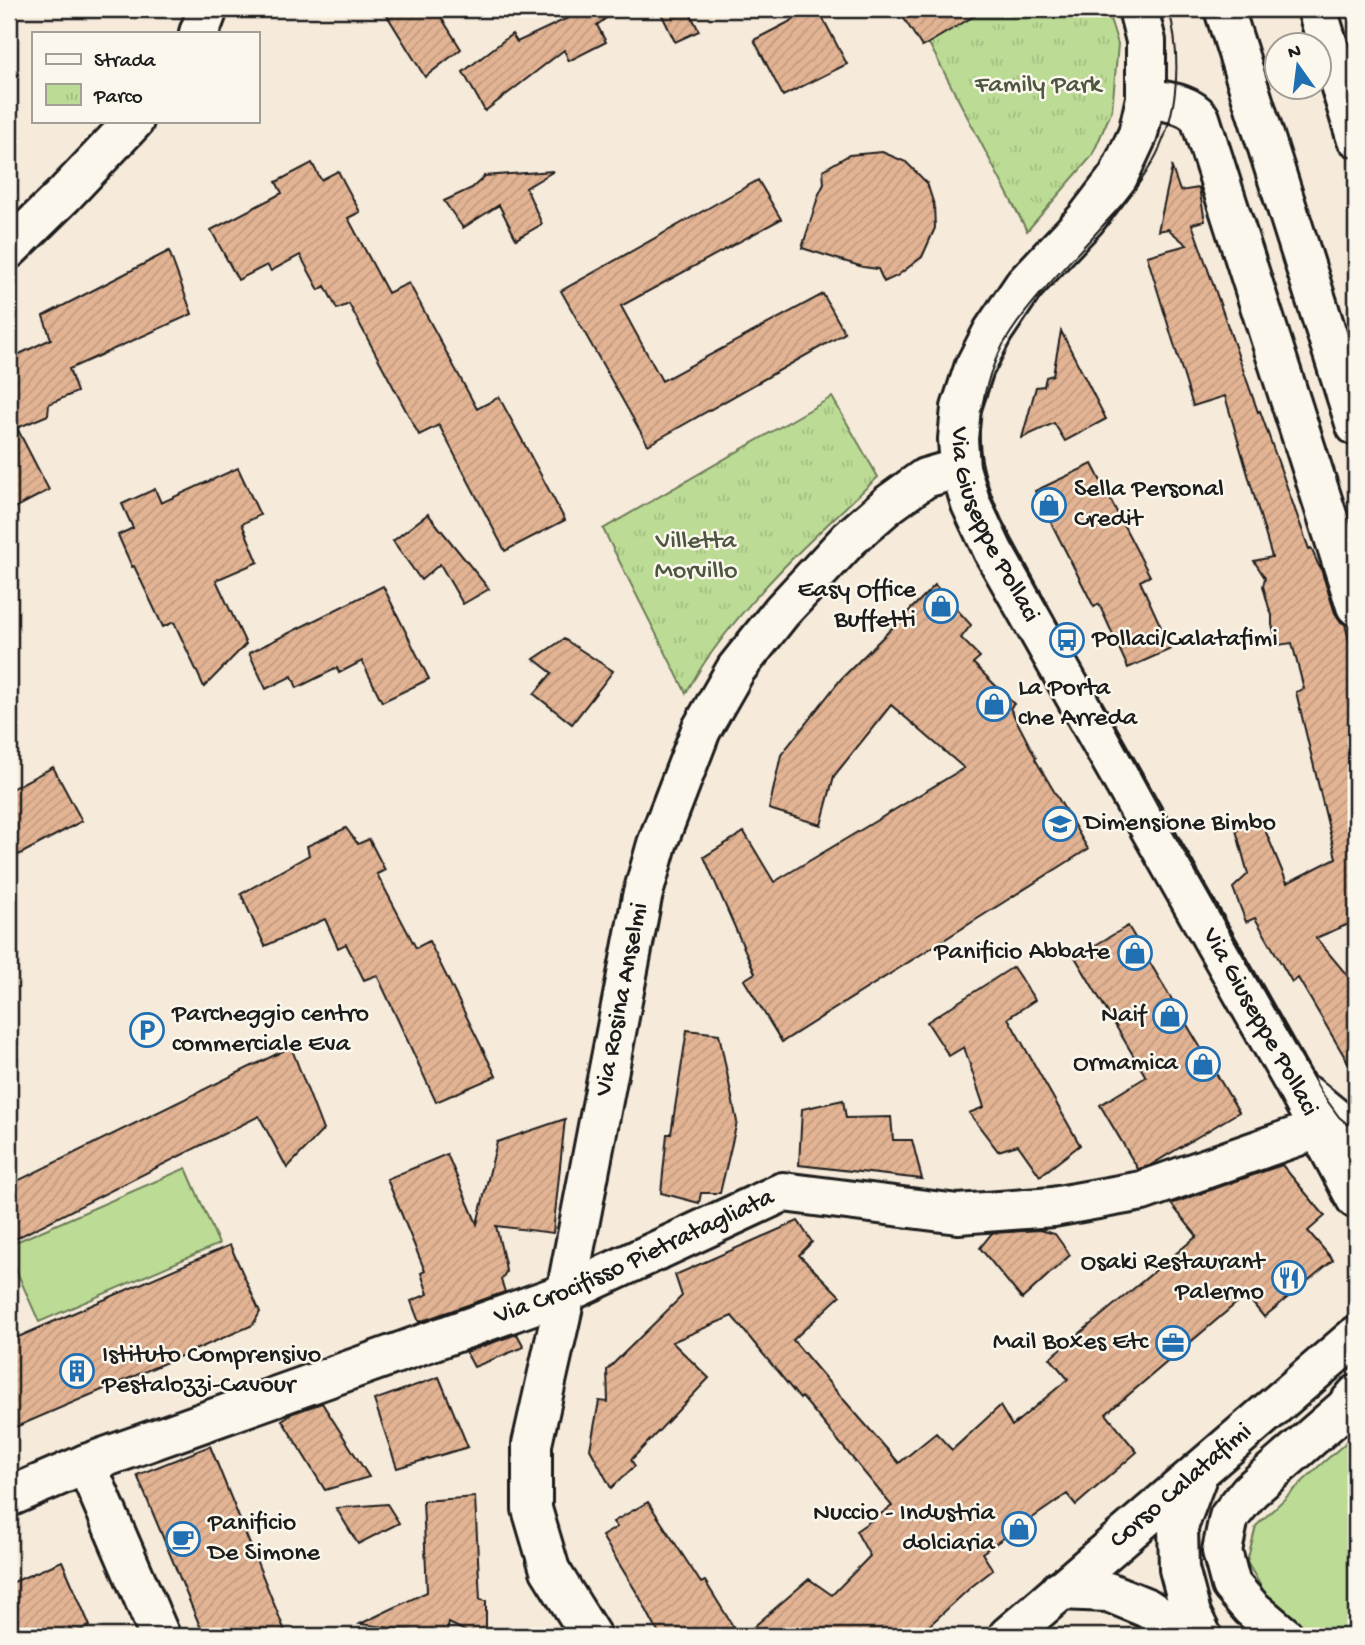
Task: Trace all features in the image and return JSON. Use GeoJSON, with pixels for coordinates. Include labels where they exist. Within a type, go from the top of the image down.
{"type":"FeatureCollection","features":[{"type":"Feature","properties":{"kind":"street"},"geometry":{"type":"LineString","coordinates":[[199,32],[208,9]]}},
{"type":"Feature","properties":{"kind":"street","name":"Via Giuseppe Pollaci"},"geometry":{"type":"LineString","coordinates":[[1138,9],[1146,41],[1146,98],[1138,134],[1118,177],[1086,219],[1024,285],[993,331],[974,369],[961,408],[958,439],[960,468],[971,504],[993,551],[1295,1085],[1356,1199]]}},
{"type":"Feature","properties":{"kind":"street"},"geometry":{"type":"LineString","coordinates":[[1224,9],[1356,426]]}},
{"type":"Feature","properties":{"kind":"street"},"geometry":{"type":"LineString","coordinates":[[1317,9],[1356,137]]}},
{"type":"Feature","properties":{"kind":"street"},"geometry":{"type":"LineString","coordinates":[[1146,98],[1186,106],[1194,110],[1200,118],[1356,606]]}},
{"type":"Feature","properties":{"kind":"street"},"geometry":{"type":"LineString","coordinates":[[9,249],[133,122]]}},
{"type":"Feature","properties":{"kind":"street","name":"Via Rosina Anselmi"},"geometry":{"type":"LineString","coordinates":[[591,1636],[550,1570],[532,1509],[532,1444],[566,1293],[642,897],[657,844],[701,730],[736,669],[782,611],[850,538],[889,504],[925,478],[960,468]]}},
{"type":"Feature","properties":{"kind":"street"},"geometry":{"type":"LineString","coordinates":[[1295,1085],[1356,1135]]}},
{"type":"Feature","properties":{"kind":"street","name":"Via Crocifisso Pietratagliata"},"geometry":{"type":"LineString","coordinates":[[9,1497],[86,1464],[566,1293],[783,1192],[958,1214],[1053,1207],[1142,1191],[1318,1129]]}},
{"type":"Feature","properties":{"kind":"street","name":"Corso Calatafimi"},"geometry":{"type":"LineString","coordinates":[[1008,1636],[1356,1336]]}},
{"type":"Feature","properties":{"kind":"street"},"geometry":{"type":"LineString","coordinates":[[1284,1636],[1251,1608],[1231,1585],[1222,1552],[1228,1517],[1250,1492],[1344,1409],[1356,1395]]}},
{"type":"Feature","properties":{"kind":"street"},"geometry":{"type":"LineString","coordinates":[[86,1464],[160,1636]]}},
{"type":"Feature","properties":{"kind":"street"},"geometry":{"type":"LineString","coordinates":[[1200,1469],[1178,1527],[1180,1569],[1191,1614],[1202,1636]]}},
{"type":"Feature","properties":{"kind":"street"},"geometry":{"type":"LineString","coordinates":[[1060,1590],[1108,1592],[1147,1608],[1189,1636]]}},
{"type":"Feature","properties":{"kind":"green space","name":"Family Park"},"geometry":{"type":"Polygon","coordinates":[[[911,9],[1107,9],[1118,44],[1112,110],[1092,156],[1027,231],[911,9]]]}},
{"type":"Feature","properties":{"kind":"green space","name":"Villetta Morvillo"},"geometry":{"type":"Polygon","coordinates":[[[832,397],[878,477],[790,560],[749,605],[708,657],[686,693],[603,529],[832,397]]]}},
{"type":"Feature","properties":{"kind":"green space"},"geometry":{"type":"Polygon","coordinates":[[[186,1168],[219,1244],[39,1322],[9,1254],[9,1245],[186,1168]]]}},
{"type":"Feature","properties":{"kind":"green space"},"geometry":{"type":"Polygon","coordinates":[[[1356,1434],[1356,1636],[1314,1636],[1270,1602],[1247,1562],[1256,1526],[1356,1434]]]}},
{"type":"Feature","properties":{"kind":"building"},"geometry":{"type":"Polygon","coordinates":[[[383,9],[436,9],[461,49],[425,77],[383,9]]]}},
{"type":"Feature","properties":{"kind":"building"},"geometry":{"type":"Polygon","coordinates":[[[587,9],[618,9],[597,25],[606,42],[569,61],[564,50],[485,111],[463,72],[512,34],[517,42],[587,9]]]}},
{"type":"Feature","properties":{"kind":"building"},"geometry":{"type":"Polygon","coordinates":[[[659,9],[688,9],[699,31],[675,42],[659,9]]]}},
{"type":"Feature","properties":{"kind":"building"},"geometry":{"type":"Polygon","coordinates":[[[818,9],[847,64],[783,96],[754,40],[818,9]]]}},
{"type":"Feature","properties":{"kind":"building"},"geometry":{"type":"Polygon","coordinates":[[[898,9],[986,9],[922,47],[898,9]]]}},
{"type":"Feature","properties":{"kind":"building"},"geometry":{"type":"Polygon","coordinates":[[[882,152],[906,162],[927,183],[934,205],[935,228],[922,257],[897,276],[884,282],[878,269],[802,248],[824,184],[823,170],[849,155],[882,152]]]}},
{"type":"Feature","properties":{"kind":"building"},"geometry":{"type":"Polygon","coordinates":[[[312,163],[321,180],[338,171],[360,212],[348,218],[388,293],[409,283],[477,409],[499,397],[565,520],[505,551],[439,425],[419,435],[349,304],[337,309],[325,286],[319,290],[300,255],[271,271],[267,265],[238,280],[211,230],[282,193],[276,182],[312,163]]]}},
{"type":"Feature","properties":{"kind":"building"},"geometry":{"type":"Polygon","coordinates":[[[1172,168],[1180,191],[1199,188],[1205,221],[1192,224],[1309,549],[1311,548],[1320,566],[1335,613],[1345,624],[1356,669],[1356,921],[1316,938],[1356,986],[1356,1076],[1298,978],[1292,982],[1255,918],[1246,922],[1233,888],[1248,874],[1236,830],[1261,820],[1287,883],[1336,858],[1296,692],[1304,689],[1292,643],[1278,645],[1263,586],[1265,578],[1254,561],[1272,557],[1225,396],[1193,406],[1147,256],[1187,245],[1168,229],[1158,231],[1172,168]]]}},
{"type":"Feature","properties":{"kind":"building"},"geometry":{"type":"Polygon","coordinates":[[[554,171],[526,188],[542,224],[516,239],[499,205],[463,228],[444,201],[472,188],[484,176],[554,171]]]}},
{"type":"Feature","properties":{"kind":"building"},"geometry":{"type":"Polygon","coordinates":[[[758,180],[781,219],[621,306],[662,381],[823,294],[845,333],[648,445],[561,291],[758,180]]]}},
{"type":"Feature","properties":{"kind":"building"},"geometry":{"type":"Polygon","coordinates":[[[169,251],[192,314],[69,369],[77,392],[49,404],[48,415],[17,428],[49,490],[9,511],[9,359],[51,339],[43,316],[169,251]]]}},
{"type":"Feature","properties":{"kind":"building"},"geometry":{"type":"Polygon","coordinates":[[[1061,331],[1106,419],[1065,441],[1054,423],[1022,438],[1036,387],[1044,386],[1046,377],[1053,375],[1061,331]]]}},
{"type":"Feature","properties":{"kind":"building"},"geometry":{"type":"Polygon","coordinates":[[[1092,464],[1150,576],[1140,581],[1171,649],[1128,668],[1099,604],[1094,607],[1035,491],[1092,464]]]}},
{"type":"Feature","properties":{"kind":"building"},"geometry":{"type":"Polygon","coordinates":[[[238,468],[260,515],[242,524],[258,562],[216,580],[246,644],[204,687],[174,622],[163,627],[134,566],[132,567],[118,535],[133,528],[122,504],[155,489],[161,503],[238,468]]]}},
{"type":"Feature","properties":{"kind":"building"},"geometry":{"type":"Polygon","coordinates":[[[428,514],[489,589],[463,604],[440,564],[421,580],[393,541],[428,514]]]}},
{"type":"Feature","properties":{"kind":"building"},"geometry":{"type":"Polygon","coordinates":[[[935,585],[971,625],[961,638],[980,657],[973,663],[1014,704],[1010,708],[1035,759],[1088,849],[782,1042],[744,980],[755,973],[704,857],[744,832],[774,882],[964,768],[891,705],[834,776],[821,825],[769,809],[781,755],[841,679],[935,585]]]}},
{"type":"Feature","properties":{"kind":"building"},"geometry":{"type":"Polygon","coordinates":[[[383,586],[429,679],[382,702],[362,661],[339,673],[337,668],[297,688],[292,676],[266,689],[249,653],[383,586]]]}},
{"type":"Feature","properties":{"kind":"building"},"geometry":{"type":"Polygon","coordinates":[[[564,639],[613,671],[572,724],[534,694],[552,673],[534,659],[564,639]]]}},
{"type":"Feature","properties":{"kind":"building"},"geometry":{"type":"Polygon","coordinates":[[[53,767],[82,821],[9,860],[9,790],[53,767]]]}},
{"type":"Feature","properties":{"kind":"building"},"geometry":{"type":"Polygon","coordinates":[[[346,828],[358,844],[369,839],[385,870],[377,874],[416,948],[429,941],[496,1076],[436,1102],[377,975],[364,980],[346,944],[338,948],[325,919],[265,946],[241,894],[309,855],[307,846],[346,828]]]}},
{"type":"Feature","properties":{"kind":"building"},"geometry":{"type":"Polygon","coordinates":[[[1128,926],[1239,1112],[1149,1166],[1138,1169],[1100,1105],[1146,1077],[1075,957],[1128,926]]]}},
{"type":"Feature","properties":{"kind":"building"},"geometry":{"type":"Polygon","coordinates":[[[1013,967],[1035,1000],[1008,1018],[1080,1145],[1040,1176],[1018,1145],[998,1151],[969,1113],[984,1107],[964,1047],[949,1056],[927,1022],[1013,967]]]}},
{"type":"Feature","properties":{"kind":"building"},"geometry":{"type":"Polygon","coordinates":[[[687,1030],[719,1034],[737,1122],[720,1193],[701,1193],[699,1203],[661,1193],[667,1134],[671,1134],[687,1030]]]}},
{"type":"Feature","properties":{"kind":"building"},"geometry":{"type":"Polygon","coordinates":[[[291,1047],[323,1130],[287,1168],[259,1116],[9,1242],[9,1185],[291,1047]]]}},
{"type":"Feature","properties":{"kind":"building"},"geometry":{"type":"Polygon","coordinates":[[[843,1100],[846,1118],[891,1117],[893,1140],[912,1140],[922,1179],[799,1165],[802,1109],[843,1100]]]}},
{"type":"Feature","properties":{"kind":"building"},"geometry":{"type":"Polygon","coordinates":[[[565,1119],[553,1233],[496,1226],[505,1264],[506,1272],[501,1280],[505,1292],[419,1322],[411,1301],[428,1294],[421,1273],[425,1271],[387,1179],[447,1154],[477,1224],[497,1142],[565,1119]]]}},
{"type":"Feature","properties":{"kind":"building"},"geometry":{"type":"Polygon","coordinates":[[[1282,1165],[1325,1216],[1308,1231],[1333,1260],[1264,1317],[1246,1295],[1106,1414],[1137,1452],[1076,1505],[1067,1494],[982,1553],[993,1570],[918,1636],[743,1636],[809,1579],[832,1595],[870,1556],[856,1531],[892,1506],[732,1316],[672,1342],[709,1378],[631,1460],[635,1466],[611,1488],[590,1449],[599,1401],[608,1402],[607,1370],[682,1296],[675,1275],[798,1221],[812,1242],[799,1255],[840,1296],[793,1340],[899,1463],[936,1433],[952,1450],[1000,1406],[1012,1426],[1068,1379],[1050,1358],[1197,1236],[1171,1204],[1282,1165]]]}},
{"type":"Feature","properties":{"kind":"building"},"geometry":{"type":"Polygon","coordinates":[[[1040,1230],[1055,1234],[1070,1255],[1022,1299],[980,1248],[992,1233],[1040,1230]]]}},
{"type":"Feature","properties":{"kind":"building","name":"Istituto Comprensivo Pestalozzi-Cavour"},"geometry":{"type":"Polygon","coordinates":[[[230,1245],[260,1312],[253,1325],[9,1430],[9,1341],[230,1245]]]}},
{"type":"Feature","properties":{"kind":"building"},"geometry":{"type":"Polygon","coordinates":[[[517,1334],[524,1347],[474,1367],[466,1352],[517,1334]]]}},
{"type":"Feature","properties":{"kind":"building"},"geometry":{"type":"Polygon","coordinates":[[[439,1377],[468,1447],[397,1468],[374,1400],[439,1377]]]}},
{"type":"Feature","properties":{"kind":"building"},"geometry":{"type":"Polygon","coordinates":[[[322,1403],[369,1477],[325,1490],[282,1420],[293,1413],[322,1403]]]}},
{"type":"Feature","properties":{"kind":"building"},"geometry":{"type":"Polygon","coordinates":[[[210,1446],[287,1636],[204,1636],[137,1475],[210,1446]]]}},
{"type":"Feature","properties":{"kind":"building"},"geometry":{"type":"Polygon","coordinates":[[[475,1497],[480,1600],[486,1601],[486,1636],[475,1636],[449,1623],[446,1635],[360,1624],[427,1592],[423,1501],[475,1497]]]}},
{"type":"Feature","properties":{"kind":"building"},"geometry":{"type":"Polygon","coordinates":[[[648,1502],[701,1583],[705,1581],[739,1636],[660,1636],[602,1536],[617,1527],[613,1522],[648,1502]]]}},
{"type":"Feature","properties":{"kind":"building"},"geometry":{"type":"Polygon","coordinates":[[[387,1504],[399,1523],[358,1544],[336,1508],[387,1504]]]}},
{"type":"Feature","properties":{"kind":"building"},"geometry":{"type":"Polygon","coordinates":[[[62,1561],[90,1626],[66,1636],[9,1636],[9,1584],[62,1561]]]}},
{"type":"Feature","properties":{"kind":"tram line"},"geometry":{"type":"LineString","coordinates":[[1169,9],[1176,51],[1176,73],[1175,94],[1165,135],[1157,154],[1135,188],[1042,292],[1003,345],[990,375],[982,407],[982,463],[1002,520],[1159,808],[1321,1092],[1339,1117],[1356,1131]]}},
{"type":"Feature","properties":{"kind":"place","name":"Sella Personal Credit"},"geometry":{"type":"Point","coordinates":[1049,505]}},
{"type":"Feature","properties":{"kind":"place","name":"Easy Office Buffetti"},"geometry":{"type":"Point","coordinates":[941,606]}},
{"type":"Feature","properties":{"kind":"place","name":"Pollaci/Calatafimi"},"geometry":{"type":"Point","coordinates":[1067,640]}},
{"type":"Feature","properties":{"kind":"place","name":"La Porta che Arreda"},"geometry":{"type":"Point","coordinates":[994,704]}},
{"type":"Feature","properties":{"kind":"place","name":"Dimensione Bimbo"},"geometry":{"type":"Point","coordinates":[1060,824]}},
{"type":"Feature","properties":{"kind":"place","name":"Panificio Abbate"},"geometry":{"type":"Point","coordinates":[1135,953]}},
{"type":"Feature","properties":{"kind":"place","name":"Naif"},"geometry":{"type":"Point","coordinates":[1170,1016]}},
{"type":"Feature","properties":{"kind":"place","name":"Parcheggio centro commerciale Eva"},"geometry":{"type":"Point","coordinates":[147,1030]}},
{"type":"Feature","properties":{"kind":"place","name":"Ormamica"},"geometry":{"type":"Point","coordinates":[1203,1064]}},
{"type":"Feature","properties":{"kind":"place","name":"Osaki Restaurant Palermo"},"geometry":{"type":"Point","coordinates":[1289,1278]}},
{"type":"Feature","properties":{"kind":"place","name":"Mail Boxes Etc"},"geometry":{"type":"Point","coordinates":[1173,1343]}},
{"type":"Feature","properties":{"kind":"place","name":"Istituto Comprensivo Pestalozzi-Cavour"},"geometry":{"type":"Point","coordinates":[77,1371]}},
{"type":"Feature","properties":{"kind":"place","name":"Nuccio - Industria dolciaria"},"geometry":{"type":"Point","coordinates":[1019,1529]}},
{"type":"Feature","properties":{"kind":"place","name":"Panificio De Simone"},"geometry":{"type":"Point","coordinates":[183,1539]}}]}
